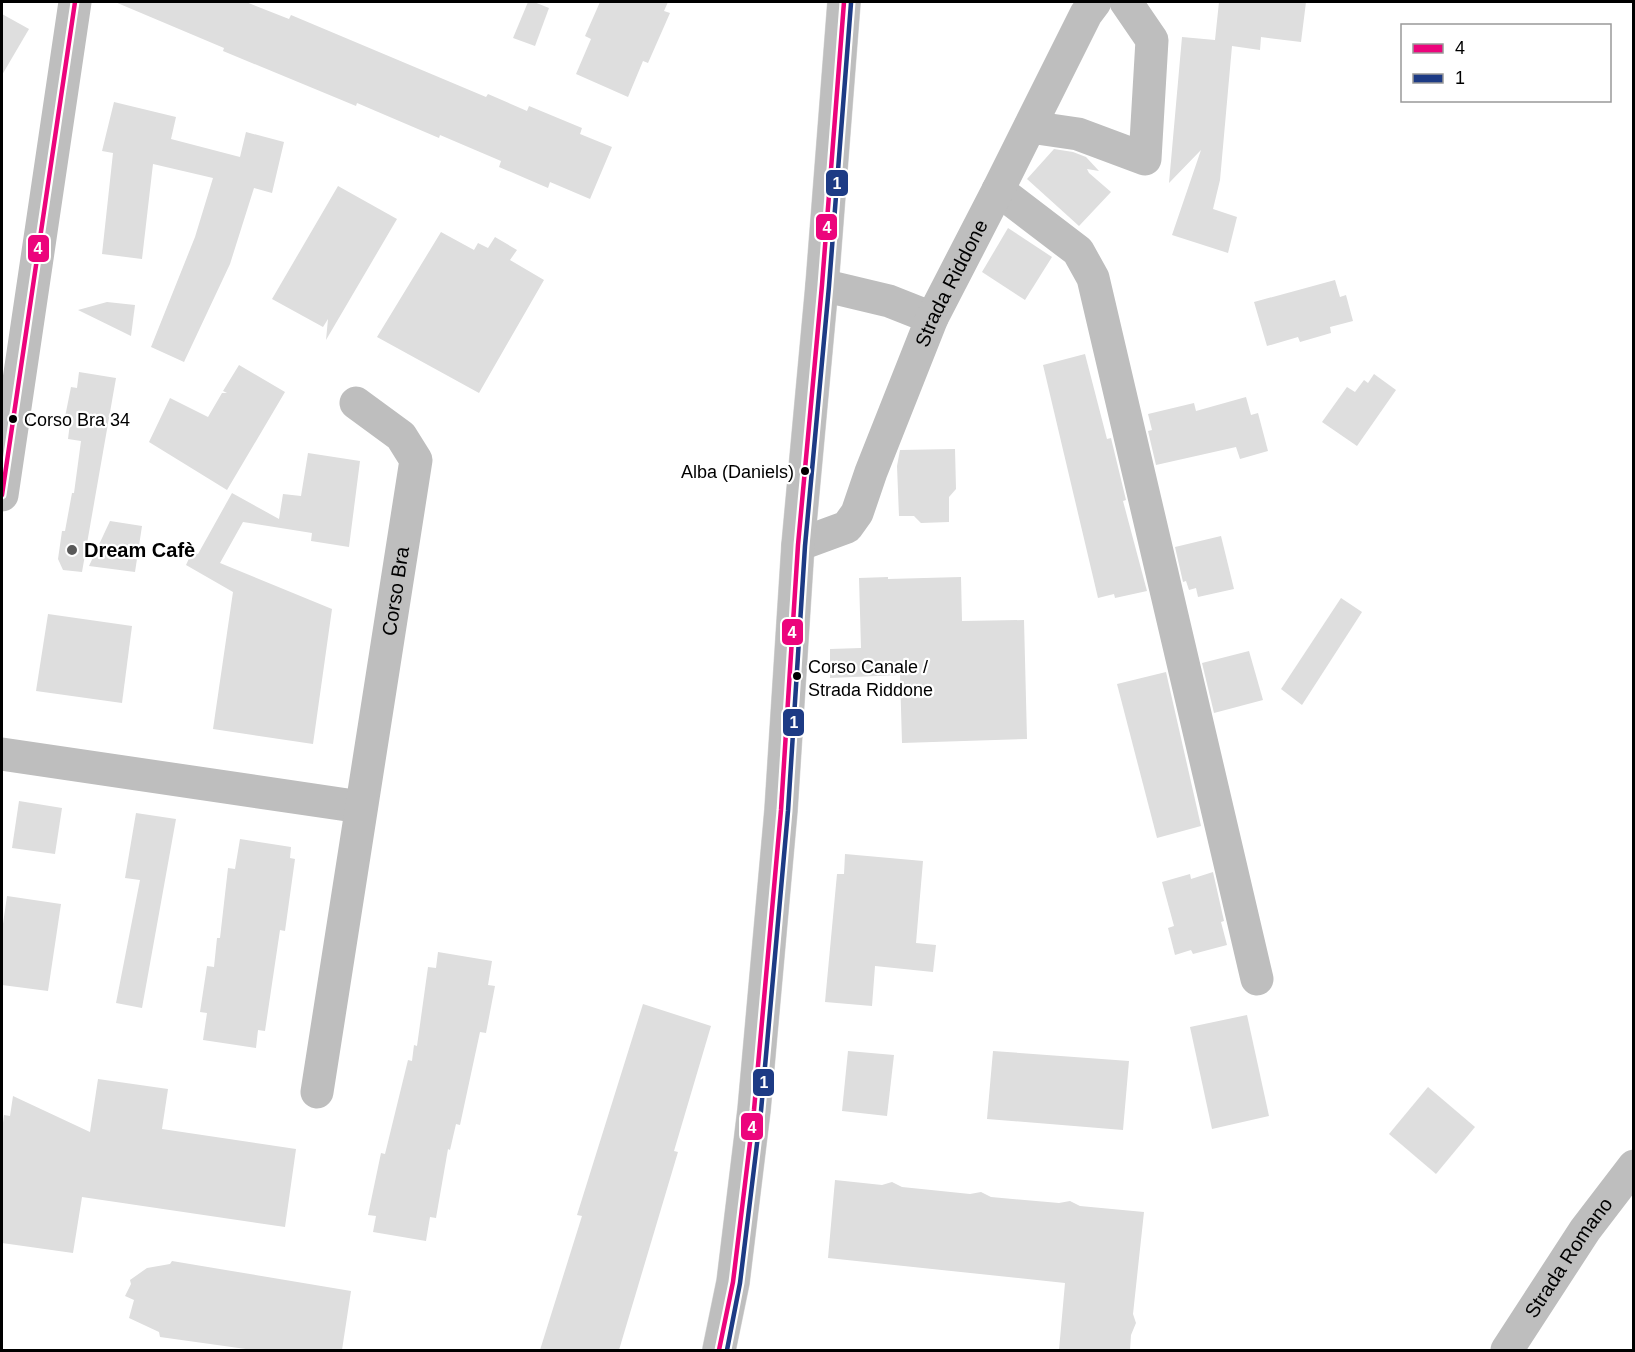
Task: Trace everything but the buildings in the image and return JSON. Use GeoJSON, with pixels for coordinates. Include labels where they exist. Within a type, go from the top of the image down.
{"type":"FeatureCollection","features":[{"type":"Feature","properties":{"kind":"street"},"geometry":{"type":"LineString","coordinates":[[2,495],[75,2]]}},
{"type":"Feature","properties":{"kind":"street"},"geometry":{"type":"LineString","coordinates":[[719,1350],[733,1282],[754,1110],[781,810],[798,545],[822,285],[844,2]]}},
{"type":"Feature","properties":{"kind":"street","name":"Strada Riddone"},"geometry":{"type":"LineString","coordinates":[[798,545],[847,527],[857,513],[875,461],[932,318],[999,190],[1086,14],[1095,2]]}},
{"type":"Feature","properties":{"kind":"street"},"geometry":{"type":"LineString","coordinates":[[1030,127],[1078,134],[1145,159],[1152,39],[1126,2]]}},
{"type":"Feature","properties":{"kind":"street"},"geometry":{"type":"LineString","coordinates":[[999,190],[1078,251],[1093,278],[1257,980]]}},
{"type":"Feature","properties":{"kind":"street"},"geometry":{"type":"LineString","coordinates":[[822,285],[889,301],[932,318]]}},
{"type":"Feature","properties":{"kind":"street","name":"Corso Bra"},"geometry":{"type":"LineString","coordinates":[[317,1092],[416,460],[401,436],[356,403]]}},
{"type":"Feature","properties":{"kind":"street"},"geometry":{"type":"LineString","coordinates":[[2,754],[362,807]]}},
{"type":"Feature","properties":{"kind":"street","name":"Strada Romano"},"geometry":{"type":"LineString","coordinates":[[1507,1350],[1585,1230],[1634,1166]]}},
{"type":"Feature","properties":{"kind":"transit line","name":"4"},"geometry":{"type":"LineString","coordinates":[[2,495],[75,2]]}},
{"type":"Feature","properties":{"kind":"transit line","name":"4"},"geometry":{"type":"LineString","coordinates":[[719,1350],[733,1282],[754,1110],[781,810],[798,545],[822,285],[844,2]]}},
{"type":"Feature","properties":{"kind":"transit line","name":"1"},"geometry":{"type":"LineString","coordinates":[[727,1350],[740,1283],[761,1111],[788,811],[805,546],[829,286],[851,3]]}},
{"type":"Feature","properties":{"kind":"place","name":"Corso Bra 34"},"geometry":{"type":"Point","coordinates":[13,419]}},
{"type":"Feature","properties":{"kind":"place","name":"Alba (Daniels)"},"geometry":{"type":"Point","coordinates":[805,471]}},
{"type":"Feature","properties":{"kind":"place","name":"Dream Cafè"},"geometry":{"type":"Point","coordinates":[72,550]}},
{"type":"Feature","properties":{"kind":"place","name":"Corso Canale / Strada Riddone"},"geometry":{"type":"Point","coordinates":[797,676]}}]}
